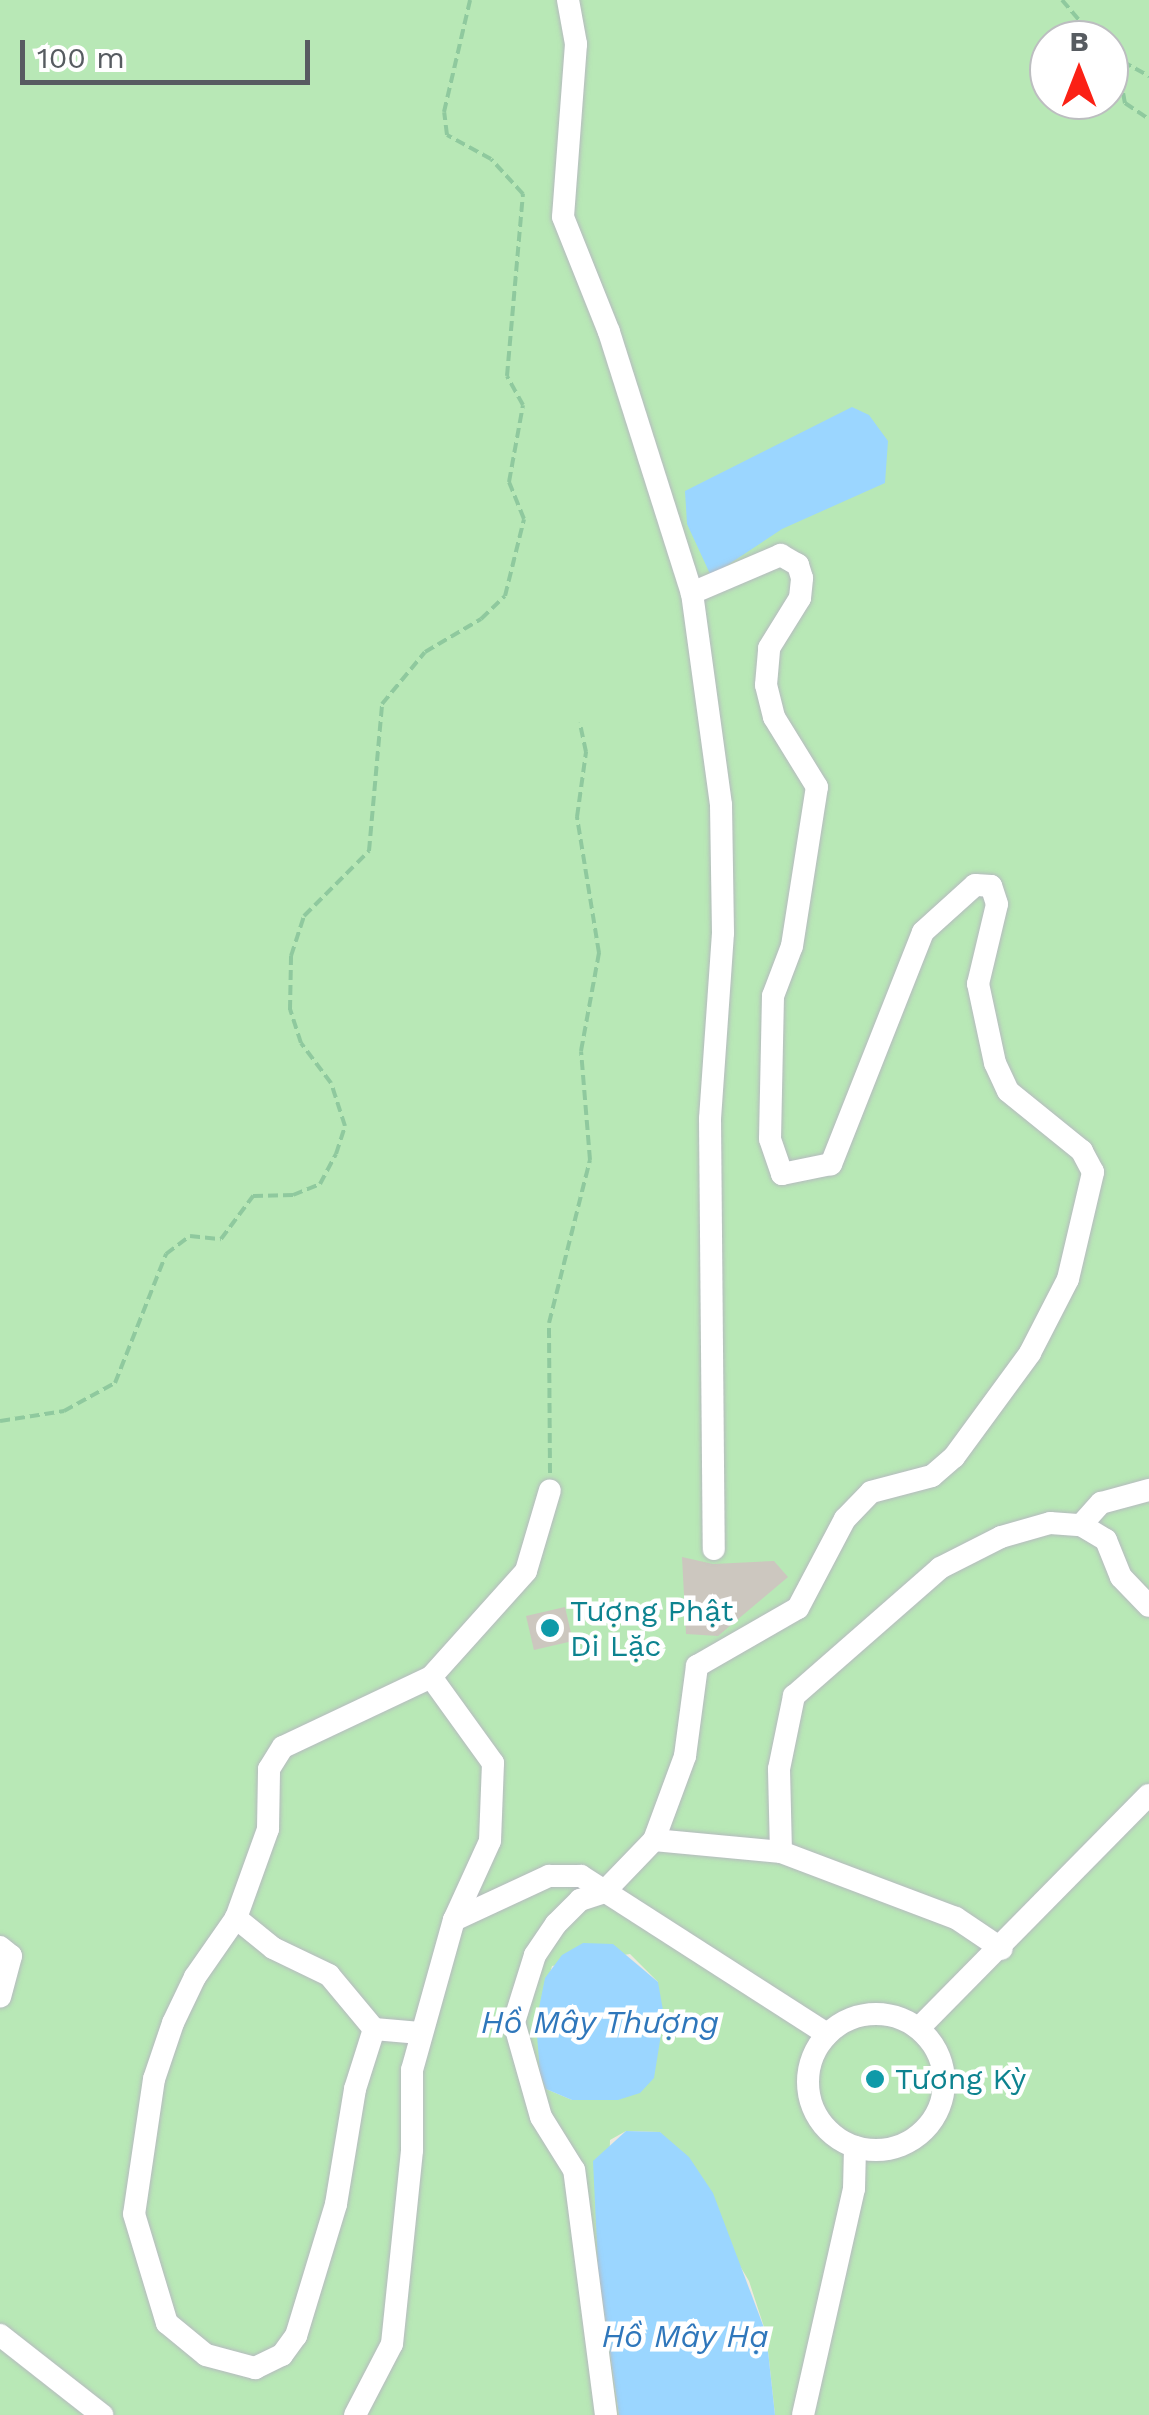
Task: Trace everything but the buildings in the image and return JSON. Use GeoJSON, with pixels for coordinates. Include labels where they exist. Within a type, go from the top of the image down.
{"type":"FeatureCollection","features":[{"type":"Feature","properties":{"kind":"street"},"geometry":{"type":"LineString","coordinates":[[568,0],[576,44],[562,217],[653,460],[692,593],[721,806],[723,933],[710,1213],[714,1549]]}},
{"type":"Feature","properties":{"kind":"street"},"geometry":{"type":"LineString","coordinates":[[606,2415],[574,2170],[540,2117],[514,2022],[534,1955],[556,1924],[580,1900],[604,1892],[654,1840],[685,1756],[697,1666],[798,1608],[845,1520],[871,1492],[932,1476],[954,1457],[1030,1353],[1068,1279],[1092,1172],[1082,1151],[1008,1091],[994,1064],[978,984],[998,904],[991,886],[975,886],[959,893],[923,932],[831,1164],[782,1174],[770,1138],[772,1014],[792,946],[817,787],[774,717],[766,685],[769,648],[800,598],[802,578],[798,565],[781,556],[692,593]]}},
{"type":"Feature","properties":{"kind":"street"},"geometry":{"type":"LineString","coordinates":[[374,2029],[355,2090],[336,2204],[296,2336],[282,2354],[255,2368],[206,2355],[167,2323],[134,2214],[154,2079],[195,1977],[236,1918],[268,1829],[269,1770],[282,1747],[431,1677],[526,1571],[550,1490]]}},
{"type":"Feature","properties":{"kind":"street"},"geometry":{"type":"LineString","coordinates":[[1082,1524],[1100,1503],[1149,1490]]}},
{"type":"Feature","properties":{"kind":"street"},"geometry":{"type":"LineString","coordinates":[[782,1852],[778,1769],[794,1696],[940,1568],[1001,1537],[1050,1523],[1082,1524],[1106,1540],[1120,1576],[1149,1606]]}},
{"type":"Feature","properties":{"kind":"street"},"geometry":{"type":"LineString","coordinates":[[355,2415],[392,2344],[420,2033],[454,1920],[490,1841],[493,1763],[431,1677]]}},
{"type":"Feature","properties":{"kind":"street"},"geometry":{"type":"LineString","coordinates":[[919,2028],[1002,1949],[1149,1795]]}},
{"type":"Feature","properties":{"kind":"street"},"geometry":{"type":"LineString","coordinates":[[654,1840],[782,1852],[956,1918],[1002,1949]]}},
{"type":"Feature","properties":{"kind":"street"},"geometry":{"type":"LineString","coordinates":[[454,1920],[550,1876],[581,1876],[826,2034]]}},
{"type":"Feature","properties":{"kind":"street"},"geometry":{"type":"LineString","coordinates":[[236,1918],[273,1948],[329,1975],[374,2029],[420,2033]]}},
{"type":"Feature","properties":{"kind":"street"},"geometry":{"type":"LineString","coordinates":[[0,1947],[11,1956],[0,1998]]}},
{"type":"Feature","properties":{"kind":"street"},"geometry":{"type":"LineString","coordinates":[[882,2014],[919,2028],[943,2068],[937,2114],[902,2145],[854,2147],[818,2119],[809,2098],[813,2053],[826,2034],[852,2018],[882,2014]]}},
{"type":"Feature","properties":{"kind":"street"},"geometry":{"type":"LineString","coordinates":[[804,2415],[854,2190],[854,2147]]}},
{"type":"Feature","properties":{"kind":"street"},"geometry":{"type":"LineString","coordinates":[[0,2335],[102,2415]]}},
{"type":"Feature","properties":{"kind":"path"},"geometry":{"type":"LineString","coordinates":[[0,1421],[64,1412],[115,1384],[166,1254],[190,1236],[221,1239],[253,1196],[293,1195],[320,1184],[336,1154],[344,1126],[330,1083],[301,1042],[290,1010],[291,956],[304,916],[369,851],[382,704],[425,652],[482,619],[505,596],[524,519],[510,482],[523,405],[508,376],[523,194],[491,159],[447,135],[444,112],[470,0]]}},
{"type":"Feature","properties":{"kind":"path"},"geometry":{"type":"LineString","coordinates":[[1062,0],[1079,20]]}},
{"type":"Feature","properties":{"kind":"path"},"geometry":{"type":"LineString","coordinates":[[550,1490],[548,1323],[590,1160],[581,1051],[599,953],[578,817],[586,752],[580,723]]}},
{"type":"Feature","properties":{"kind":"green space"},"geometry":{"type":"Polygon","coordinates":[[[0,0],[1149,0],[1149,2415],[775,2415],[766,2333],[749,2281],[660,2132],[626,2131],[610,2140],[605,2315],[619,2415],[0,2415],[0,0]],[[630,1954],[552,1966],[536,2023],[546,2089],[572,2100],[617,2100],[658,1982],[630,1954]]]}},
{"type":"Feature","properties":{"kind":"water"},"geometry":{"type":"Polygon","coordinates":[[[852,407],[869,415],[888,441],[885,483],[782,529],[711,576],[687,524],[685,491],[852,407]]]}},
{"type":"Feature","properties":{"kind":"water","name":"Hồ Mây Thượng"},"geometry":{"type":"Polygon","coordinates":[[[583,1943],[613,1944],[658,1982],[664,2016],[654,2078],[640,2093],[618,2100],[572,2100],[546,2089],[540,2073],[536,2023],[545,1978],[562,1955],[583,1943]]]}},
{"type":"Feature","properties":{"kind":"water","name":"Hồ Mây Hạ"},"geometry":{"type":"Polygon","coordinates":[[[626,2131],[660,2132],[689,2157],[713,2193],[766,2333],[775,2415],[619,2415],[598,2267],[593,2161],[626,2131]]]}},
{"type":"Feature","properties":{"kind":"place","name":"Tượng Phật Di Lặc"},"geometry":{"type":"Point","coordinates":[550,1628]}},
{"type":"Feature","properties":{"kind":"place","name":"Tương Kỳ"},"geometry":{"type":"Point","coordinates":[875,2079]}}]}
